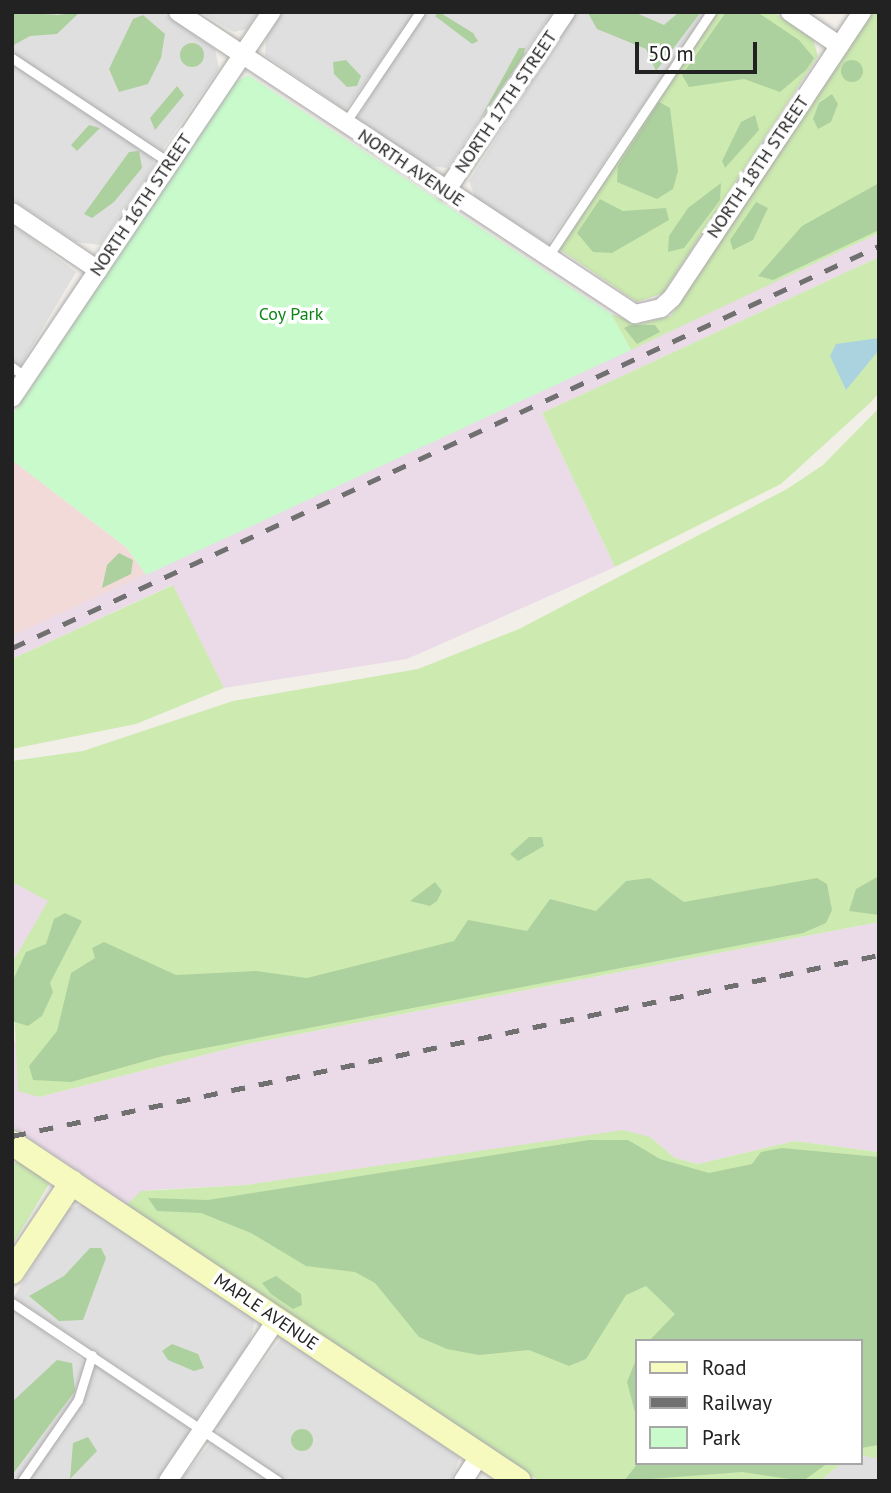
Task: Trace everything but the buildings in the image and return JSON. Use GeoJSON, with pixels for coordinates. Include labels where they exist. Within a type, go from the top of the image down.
{"type":"FeatureCollection","features":[{"type":"Feature","properties":{"kind":"main road","name":"MAPLE AVENUE"},"geometry":{"type":"LineString","coordinates":[[12,1143],[519,1481]]}},
{"type":"Feature","properties":{"kind":"main road"},"geometry":{"type":"LineString","coordinates":[[12,1272],[72,1182]]}},
{"type":"Feature","properties":{"kind":"street","name":"NORTH AVENUE"},"geometry":{"type":"LineString","coordinates":[[178,12],[622,310],[647,314]]}},
{"type":"Feature","properties":{"kind":"street","name":"NORTH 16TH STREET"},"geometry":{"type":"LineString","coordinates":[[12,398],[19,372],[98,270],[271,12]]}},
{"type":"Feature","properties":{"kind":"street","name":"NORTH 17TH STREET"},"geometry":{"type":"LineString","coordinates":[[446,191],[566,12]]}},
{"type":"Feature","properties":{"kind":"street"},"geometry":{"type":"LineString","coordinates":[[790,12],[840,46]]}},
{"type":"Feature","properties":{"kind":"street","name":"NORTH 18TH STREET"},"geometry":{"type":"LineString","coordinates":[[647,314],[676,291],[862,12]]}},
{"type":"Feature","properties":{"kind":"street"},"geometry":{"type":"LineString","coordinates":[[12,212],[98,270]]}},
{"type":"Feature","properties":{"kind":"street"},"geometry":{"type":"LineString","coordinates":[[168,1481],[277,1319]]}},
{"type":"Feature","properties":{"kind":"street"},"geometry":{"type":"LineString","coordinates":[[463,1481],[480,1455]]}},
{"type":"Feature","properties":{"kind":"lane"},"geometry":{"type":"LineString","coordinates":[[345,124],[420,12]]}},
{"type":"Feature","properties":{"kind":"lane"},"geometry":{"type":"LineString","coordinates":[[547,259],[711,12]]}},
{"type":"Feature","properties":{"kind":"lane"},"geometry":{"type":"LineString","coordinates":[[12,58],[170,163]]}},
{"type":"Feature","properties":{"kind":"lane"},"geometry":{"type":"LineString","coordinates":[[12,1303],[278,1481]]}},
{"type":"Feature","properties":{"kind":"lane"},"geometry":{"type":"LineString","coordinates":[[22,1481],[78,1400],[92,1355]]}},
{"type":"Feature","properties":{"kind":"shaded area"},"geometry":{"type":"Polygon","coordinates":[[[12,12],[161,12],[215,49],[219,69],[160,153],[12,54],[12,12]]]}},
{"type":"Feature","properties":{"kind":"shaded area"},"geometry":{"type":"Polygon","coordinates":[[[200,12],[258,12],[247,29],[234,32],[200,12]]]}},
{"type":"Feature","properties":{"kind":"shaded area"},"geometry":{"type":"Polygon","coordinates":[[[283,12],[416,12],[345,110],[265,55],[266,38],[283,12]]]}},
{"type":"Feature","properties":{"kind":"shaded area"},"geometry":{"type":"Polygon","coordinates":[[[423,12],[552,12],[447,168],[428,166],[357,118],[423,12]]]}},
{"type":"Feature","properties":{"kind":"shaded area"},"geometry":{"type":"Polygon","coordinates":[[[577,12],[706,12],[548,244],[475,197],[469,181],[577,12]]]}},
{"type":"Feature","properties":{"kind":"shaded area"},"geometry":{"type":"Polygon","coordinates":[[[12,61],[153,158],[154,166],[100,245],[76,242],[12,199],[12,61]]]}},
{"type":"Feature","properties":{"kind":"shaded area"},"geometry":{"type":"Polygon","coordinates":[[[12,224],[76,272],[21,365],[12,362],[12,224]]]}},
{"type":"Feature","properties":{"kind":"shaded area"},"geometry":{"type":"Polygon","coordinates":[[[879,233],[879,257],[542,413],[615,567],[407,659],[224,688],[172,585],[12,659],[12,636],[879,233]]]}},
{"type":"Feature","properties":{"kind":"shaded area"},"geometry":{"type":"Polygon","coordinates":[[[12,460],[127,548],[146,575],[12,636],[12,460]]]}},
{"type":"Feature","properties":{"kind":"shaded area"},"geometry":{"type":"Polygon","coordinates":[[[12,882],[49,901],[12,963],[12,882]]]}},
{"type":"Feature","properties":{"kind":"shaded area"},"geometry":{"type":"Polygon","coordinates":[[[879,922],[879,1152],[795,1141],[698,1164],[675,1158],[650,1137],[246,1185],[150,1190],[126,1205],[12,1126],[12,1034],[39,1097],[247,1044],[879,922]]]}},
{"type":"Feature","properties":{"kind":"shaded area"},"geometry":{"type":"Polygon","coordinates":[[[84,1204],[255,1319],[250,1342],[196,1419],[13,1298],[68,1209],[84,1204]]]}},
{"type":"Feature","properties":{"kind":"shaded area"},"geometry":{"type":"Polygon","coordinates":[[[12,1306],[87,1364],[75,1399],[18,1481],[12,1481],[12,1306]]]}},
{"type":"Feature","properties":{"kind":"shaded area"},"geometry":{"type":"Polygon","coordinates":[[[282,1337],[460,1457],[451,1481],[284,1481],[219,1435],[216,1425],[282,1337]]]}},
{"type":"Feature","properties":{"kind":"shaded area"},"geometry":{"type":"Polygon","coordinates":[[[96,1362],[187,1423],[188,1434],[156,1481],[24,1481],[96,1362]]]}},
{"type":"Feature","properties":{"kind":"shaded area"},"geometry":{"type":"Polygon","coordinates":[[[212,1441],[273,1481],[180,1481],[212,1441]]]}},
{"type":"Feature","properties":{"kind":"shaded area"},"geometry":{"type":"Polygon","coordinates":[[[865,1453],[879,1459],[879,1481],[820,1481],[840,1465],[863,1465],[865,1453]]]}},
{"type":"Feature","properties":{"kind":"green space"},"geometry":{"type":"Polygon","coordinates":[[[12,12],[58,15],[80,12],[57,34],[30,36],[12,46],[12,12]]]}},
{"type":"Feature","properties":{"kind":"green space"},"geometry":{"type":"Polygon","coordinates":[[[439,12],[473,33],[478,41],[472,44],[435,16],[439,12]]]}},
{"type":"Feature","properties":{"kind":"green space"},"geometry":{"type":"Polygon","coordinates":[[[634,12],[664,25],[679,12],[701,12],[656,71],[646,49],[597,29],[588,13],[634,12]]]}},
{"type":"Feature","properties":{"kind":"green space"},"geometry":{"type":"Polygon","coordinates":[[[715,12],[773,12],[813,39],[818,56],[663,293],[637,302],[558,248],[715,12]]]}},
{"type":"Feature","properties":{"kind":"green space"},"geometry":{"type":"Polygon","coordinates":[[[726,12],[757,12],[799,40],[814,58],[806,70],[780,92],[744,79],[689,87],[682,75],[726,12]]]}},
{"type":"Feature","properties":{"kind":"green space"},"geometry":{"type":"Polygon","coordinates":[[[872,12],[879,12],[879,233],[631,350],[611,314],[639,324],[671,316],[872,12]]]}},
{"type":"Feature","properties":{"kind":"green space"},"geometry":{"type":"Polygon","coordinates":[[[143,15],[165,34],[161,58],[148,84],[119,92],[109,69],[133,19],[143,15]]]}},
{"type":"Feature","properties":{"kind":"green space"},"geometry":{"type":"Polygon","coordinates":[[[192,43],[201,46],[204,55],[201,64],[192,67],[183,64],[180,55],[183,46],[192,43]]]}},
{"type":"Feature","properties":{"kind":"green space"},"geometry":{"type":"Polygon","coordinates":[[[519,48],[525,48],[524,55],[479,121],[519,48]]]}},
{"type":"Feature","properties":{"kind":"green space"},"geometry":{"type":"Polygon","coordinates":[[[346,60],[361,76],[357,86],[347,87],[334,74],[333,62],[346,60]]]}},
{"type":"Feature","properties":{"kind":"green space"},"geometry":{"type":"Polygon","coordinates":[[[852,60],[862,67],[863,71],[856,81],[852,82],[842,75],[841,71],[848,61],[852,60]]]}},
{"type":"Feature","properties":{"kind":"green space","name":"Coy Park"},"geometry":{"type":"Polygon","coordinates":[[[248,75],[611,314],[631,350],[146,575],[127,548],[12,460],[12,416],[236,82],[248,75]]]}},
{"type":"Feature","properties":{"kind":"green space"},"geometry":{"type":"Polygon","coordinates":[[[177,86],[184,95],[155,130],[150,118],[177,86]]]}},
{"type":"Feature","properties":{"kind":"green space"},"geometry":{"type":"Polygon","coordinates":[[[832,94],[838,104],[831,122],[818,129],[813,119],[819,103],[832,94]]]}},
{"type":"Feature","properties":{"kind":"green space"},"geometry":{"type":"Polygon","coordinates":[[[659,102],[670,108],[678,171],[673,189],[657,199],[617,182],[618,166],[659,102]]]}},
{"type":"Feature","properties":{"kind":"green space"},"geometry":{"type":"Polygon","coordinates":[[[755,115],[759,130],[725,168],[722,161],[741,122],[755,115]]]}},
{"type":"Feature","properties":{"kind":"green space"},"geometry":{"type":"Polygon","coordinates":[[[89,125],[100,128],[77,151],[71,145],[89,125]]]}},
{"type":"Feature","properties":{"kind":"green space"},"geometry":{"type":"Polygon","coordinates":[[[139,151],[142,168],[114,202],[92,218],[84,214],[129,152],[139,151]]]}},
{"type":"Feature","properties":{"kind":"green space"},"geometry":{"type":"Polygon","coordinates":[[[721,183],[720,200],[684,248],[668,252],[669,236],[688,208],[721,183]]]}},
{"type":"Feature","properties":{"kind":"green space"},"geometry":{"type":"Polygon","coordinates":[[[879,183],[879,230],[773,280],[758,276],[802,226],[879,183]]]}},
{"type":"Feature","properties":{"kind":"green space"},"geometry":{"type":"Polygon","coordinates":[[[600,199],[623,211],[666,208],[669,220],[612,253],[593,252],[577,233],[600,199]]]}},
{"type":"Feature","properties":{"kind":"green space"},"geometry":{"type":"Polygon","coordinates":[[[756,202],[768,208],[753,240],[733,250],[730,240],[756,202]]]}},
{"type":"Feature","properties":{"kind":"green space"},"geometry":{"type":"Polygon","coordinates":[[[879,257],[879,393],[781,484],[615,567],[542,413],[879,257]]]}},
{"type":"Feature","properties":{"kind":"green space"},"geometry":{"type":"Polygon","coordinates":[[[630,325],[655,325],[660,332],[637,344],[624,328],[630,325]]]}},
{"type":"Feature","properties":{"kind":"green space"},"geometry":{"type":"Polygon","coordinates":[[[879,408],[879,922],[247,1044],[39,1097],[18,1091],[12,963],[48,901],[12,882],[12,761],[83,751],[233,701],[418,669],[519,629],[787,489],[823,465],[879,408]]]}},
{"type":"Feature","properties":{"kind":"green space"},"geometry":{"type":"Polygon","coordinates":[[[119,553],[133,560],[131,574],[102,588],[107,565],[119,553]]]}},
{"type":"Feature","properties":{"kind":"green space"},"geometry":{"type":"Polygon","coordinates":[[[173,585],[224,688],[136,724],[12,749],[12,659],[173,585]]]}},
{"type":"Feature","properties":{"kind":"green space"},"geometry":{"type":"Polygon","coordinates":[[[529,837],[542,837],[544,846],[518,861],[510,854],[529,837]]]}},
{"type":"Feature","properties":{"kind":"green space"},"geometry":{"type":"Polygon","coordinates":[[[879,876],[879,915],[849,911],[856,889],[879,876]]]}},
{"type":"Feature","properties":{"kind":"green space"},"geometry":{"type":"Polygon","coordinates":[[[650,878],[684,902],[817,878],[827,884],[832,910],[826,923],[803,933],[163,1056],[71,1082],[33,1080],[29,1066],[57,1031],[71,973],[95,958],[92,948],[104,942],[176,975],[256,971],[307,978],[454,941],[468,920],[527,931],[550,899],[596,911],[626,881],[650,878]]]}},
{"type":"Feature","properties":{"kind":"green space"},"geometry":{"type":"Polygon","coordinates":[[[435,882],[442,891],[437,901],[430,906],[410,901],[435,882]]]}},
{"type":"Feature","properties":{"kind":"green space"},"geometry":{"type":"Polygon","coordinates":[[[65,913],[82,921],[50,983],[53,992],[42,1016],[28,1026],[12,1021],[12,982],[26,952],[46,944],[54,919],[65,913]]]}},
{"type":"Feature","properties":{"kind":"green space"},"geometry":{"type":"Polygon","coordinates":[[[623,1130],[650,1137],[675,1158],[698,1164],[795,1141],[879,1152],[879,1459],[863,1455],[863,1339],[636,1339],[636,1465],[840,1465],[820,1481],[539,1481],[126,1205],[141,1191],[246,1185],[623,1130]]]}},
{"type":"Feature","properties":{"kind":"green space"},"geometry":{"type":"Polygon","coordinates":[[[589,1140],[628,1140],[660,1159],[709,1173],[752,1164],[761,1152],[782,1148],[879,1157],[879,1445],[863,1448],[863,1339],[651,1339],[675,1314],[646,1286],[626,1295],[586,1359],[569,1366],[529,1350],[479,1355],[447,1349],[419,1337],[375,1283],[355,1272],[306,1266],[251,1233],[201,1213],[157,1211],[148,1198],[208,1200],[589,1140]]]}},
{"type":"Feature","properties":{"kind":"green space"},"geometry":{"type":"Polygon","coordinates":[[[20,1160],[49,1184],[12,1245],[12,1165],[20,1160]]]}},
{"type":"Feature","properties":{"kind":"green space"},"geometry":{"type":"Polygon","coordinates":[[[90,1248],[101,1248],[106,1258],[83,1320],[59,1321],[29,1296],[64,1276],[90,1248]]]}},
{"type":"Feature","properties":{"kind":"green space"},"geometry":{"type":"Polygon","coordinates":[[[276,1276],[301,1294],[302,1305],[293,1309],[271,1294],[262,1283],[276,1276]]]}},
{"type":"Feature","properties":{"kind":"green space"},"geometry":{"type":"Polygon","coordinates":[[[172,1344],[198,1354],[204,1368],[194,1371],[168,1360],[162,1351],[172,1344]]]}},
{"type":"Feature","properties":{"kind":"green space"},"geometry":{"type":"Polygon","coordinates":[[[57,1360],[72,1363],[75,1391],[12,1475],[12,1402],[57,1360]]]}},
{"type":"Feature","properties":{"kind":"green space"},"geometry":{"type":"Polygon","coordinates":[[[636,1360],[636,1416],[627,1382],[636,1360]]]}},
{"type":"Feature","properties":{"kind":"green space"},"geometry":{"type":"Polygon","coordinates":[[[302,1429],[310,1432],[313,1440],[310,1448],[302,1451],[294,1448],[291,1440],[294,1432],[302,1429]]]}},
{"type":"Feature","properties":{"kind":"green space"},"geometry":{"type":"Polygon","coordinates":[[[88,1437],[97,1451],[70,1479],[73,1443],[88,1437]]]}},
{"type":"Feature","properties":{"kind":"green space"},"geometry":{"type":"Polygon","coordinates":[[[636,1465],[825,1465],[803,1481],[742,1472],[624,1481],[636,1465]]]}},
{"type":"Feature","properties":{"kind":"water"},"geometry":{"type":"Polygon","coordinates":[[[879,338],[879,350],[846,390],[830,356],[836,344],[879,338]]]}},
{"type":"Feature","properties":{"kind":"railway"},"geometry":{"type":"LineString","coordinates":[[12,648],[879,246]]}},
{"type":"Feature","properties":{"kind":"railway"},"geometry":{"type":"LineString","coordinates":[[12,1136],[879,955]]}}]}
